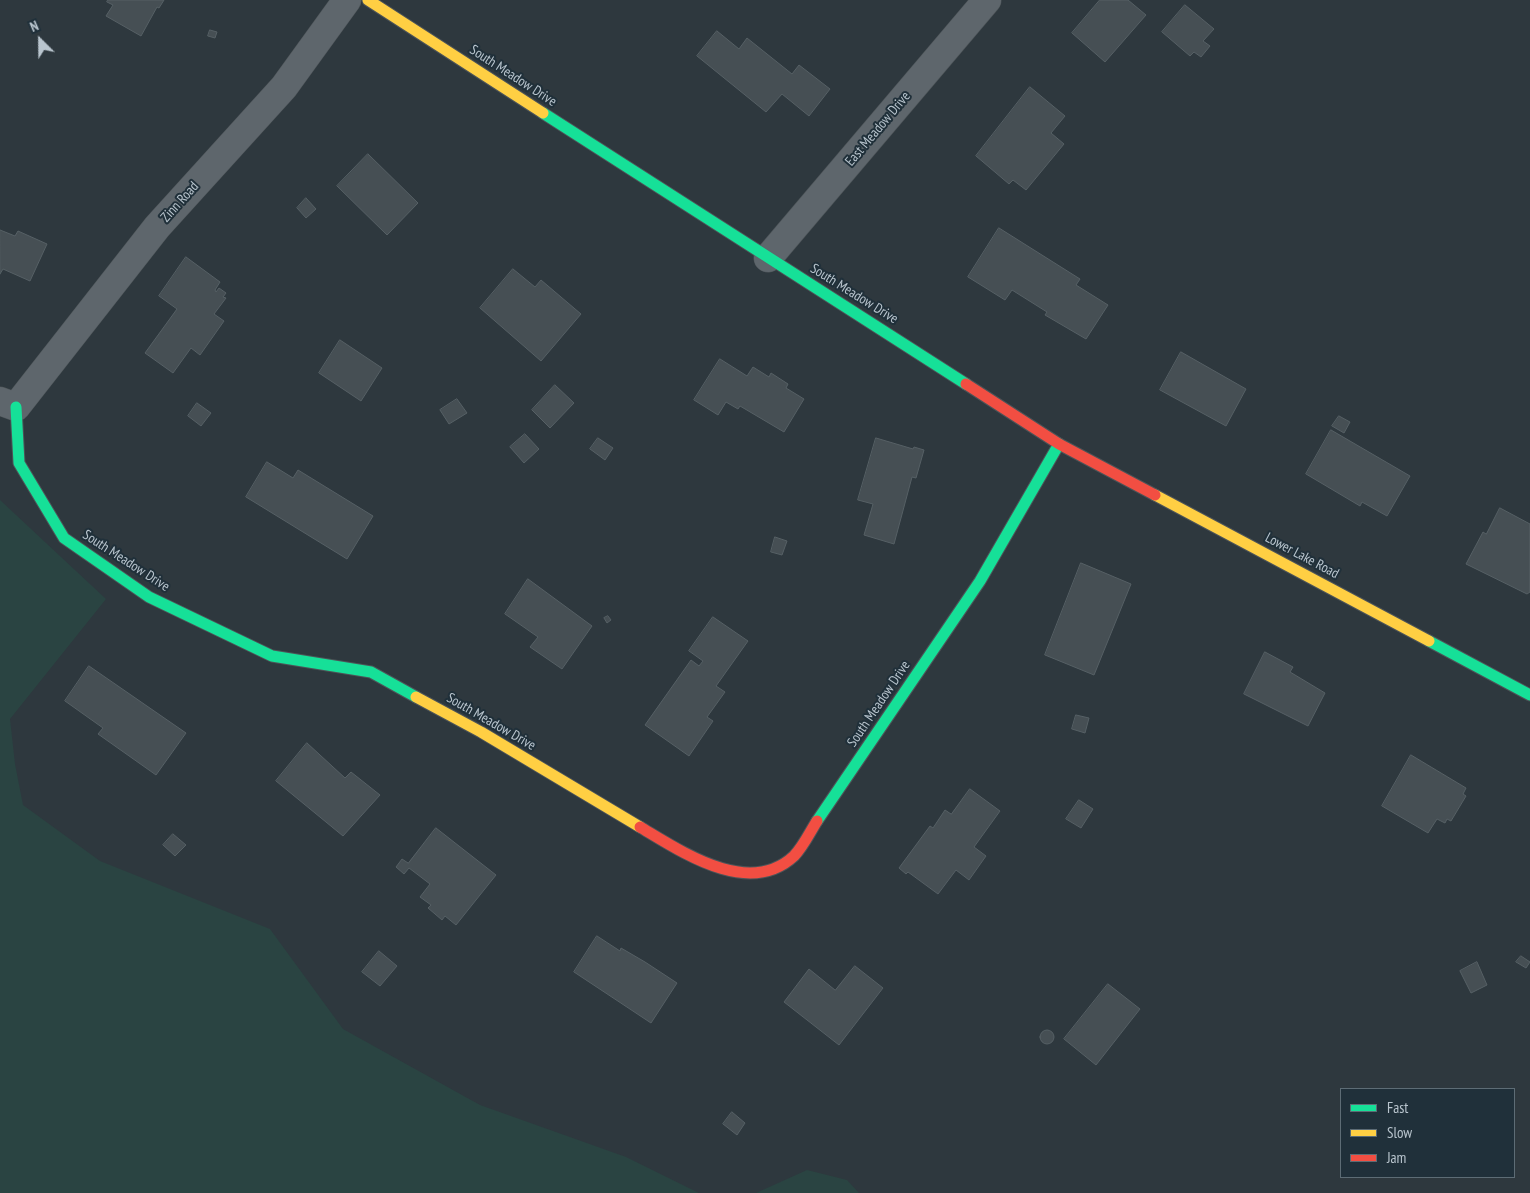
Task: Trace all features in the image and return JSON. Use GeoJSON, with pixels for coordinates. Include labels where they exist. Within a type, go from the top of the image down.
{"type":"FeatureCollection","features":[{"type":"Feature","properties":{"kind":"street","name":"Zinn Road"},"geometry":{"type":"LineString","coordinates":[[8,404],[157,228],[284,86],[347,0]]}},
{"type":"Feature","properties":{"kind":"street","name":"South Meadow Drive"},"geometry":{"type":"LineString","coordinates":[[8,404],[18,463],[64,538],[149,597],[272,656],[371,672],[481,732],[698,862],[743,873],[770,872],[794,856],[980,581],[1059,444],[368,0]]}},
{"type":"Feature","properties":{"kind":"street","name":"East Meadow Drive"},"geometry":{"type":"LineString","coordinates":[[768,258],[987,0]]}},
{"type":"Feature","properties":{"kind":"street","name":"Lower Lake Road"},"geometry":{"type":"LineString","coordinates":[[1059,444],[1530,695]]}},
{"type":"Feature","properties":{"kind":"green space"},"geometry":{"type":"Polygon","coordinates":[[[0,500],[106,599],[10,719],[15,764],[23,805],[100,861],[270,929],[343,1029],[480,1105],[626,1157],[699,1193],[0,1193],[0,500]]]}},
{"type":"Feature","properties":{"kind":"green space"},"geometry":{"type":"Polygon","coordinates":[[[807,1170],[847,1180],[859,1193],[756,1193],[807,1170]]]}},
{"type":"Feature","properties":{"kind":"building"},"geometry":{"type":"Polygon","coordinates":[[[108,0],[164,0],[159,8],[157,7],[141,36],[106,16],[113,5],[107,2],[108,0]]]}},
{"type":"Feature","properties":{"kind":"building"},"geometry":{"type":"Polygon","coordinates":[[[1100,0],[1128,0],[1146,15],[1105,62],[1072,33],[1100,0]]]}},
{"type":"Feature","properties":{"kind":"building"},"geometry":{"type":"Polygon","coordinates":[[[1185,5],[1214,29],[1203,41],[1210,46],[1201,57],[1194,52],[1190,56],[1162,32],[1185,5]]]}},
{"type":"Feature","properties":{"kind":"building"},"geometry":{"type":"Polygon","coordinates":[[[210,30],[217,32],[215,38],[208,36],[210,30]]]}},
{"type":"Feature","properties":{"kind":"building"},"geometry":{"type":"Polygon","coordinates":[[[717,31],[739,49],[747,38],[792,74],[799,65],[830,89],[809,116],[782,94],[766,112],[697,56],[717,31]]]}},
{"type":"Feature","properties":{"kind":"building"},"geometry":{"type":"Polygon","coordinates":[[[1030,87],[1065,116],[1051,133],[1064,144],[1026,190],[1013,180],[1009,184],[976,156],[1030,87]]]}},
{"type":"Feature","properties":{"kind":"building"},"geometry":{"type":"Polygon","coordinates":[[[368,154],[418,203],[387,235],[337,186],[368,154]]]}},
{"type":"Feature","properties":{"kind":"building"},"geometry":{"type":"Polygon","coordinates":[[[306,198],[316,209],[306,218],[297,208],[306,198]]]}},
{"type":"Feature","properties":{"kind":"building"},"geometry":{"type":"Polygon","coordinates":[[[999,228],[1080,279],[1076,285],[1108,305],[1086,339],[1045,315],[1047,312],[1012,290],[1005,300],[968,277],[999,228]]]}},
{"type":"Feature","properties":{"kind":"building"},"geometry":{"type":"Polygon","coordinates":[[[0,230],[15,236],[18,231],[47,244],[30,281],[3,269],[0,274],[0,230]]]}},
{"type":"Feature","properties":{"kind":"building"},"geometry":{"type":"Polygon","coordinates":[[[186,257],[220,282],[215,290],[216,292],[219,288],[226,293],[223,297],[226,298],[214,314],[224,321],[200,355],[191,348],[173,373],[145,353],[177,309],[159,296],[186,257]]]}},
{"type":"Feature","properties":{"kind":"building"},"geometry":{"type":"Polygon","coordinates":[[[513,269],[535,287],[541,280],[581,314],[541,361],[480,308],[513,269]]]}},
{"type":"Feature","properties":{"kind":"building"},"geometry":{"type":"Polygon","coordinates":[[[340,340],[382,368],[361,401],[319,373],[340,340]]]}},
{"type":"Feature","properties":{"kind":"building"},"geometry":{"type":"Polygon","coordinates":[[[1181,352],[1246,389],[1226,426],[1160,390],[1181,352]]]}},
{"type":"Feature","properties":{"kind":"building"},"geometry":{"type":"Polygon","coordinates":[[[720,359],[747,376],[753,367],[769,377],[771,373],[788,384],[786,388],[804,399],[784,432],[740,406],[738,409],[726,402],[718,415],[694,400],[720,359]]]}},
{"type":"Feature","properties":{"kind":"building"},"geometry":{"type":"Polygon","coordinates":[[[555,385],[574,403],[550,428],[532,410],[555,385]]]}},
{"type":"Feature","properties":{"kind":"building"},"geometry":{"type":"Polygon","coordinates":[[[457,399],[467,413],[449,424],[440,410],[457,399]]]}},
{"type":"Feature","properties":{"kind":"building"},"geometry":{"type":"Polygon","coordinates":[[[197,403],[211,413],[201,426],[188,416],[197,403]]]}},
{"type":"Feature","properties":{"kind":"building"},"geometry":{"type":"Polygon","coordinates":[[[1339,416],[1350,422],[1344,433],[1332,426],[1339,416]]]}},
{"type":"Feature","properties":{"kind":"building"},"geometry":{"type":"Polygon","coordinates":[[[1331,430],[1410,476],[1387,516],[1362,502],[1360,506],[1306,474],[1331,430]]]}},
{"type":"Feature","properties":{"kind":"building"},"geometry":{"type":"Polygon","coordinates":[[[525,434],[539,449],[524,463],[510,447],[525,434]]]}},
{"type":"Feature","properties":{"kind":"building"},"geometry":{"type":"Polygon","coordinates":[[[598,438],[613,448],[605,460],[590,449],[598,438]]]}},
{"type":"Feature","properties":{"kind":"building"},"geometry":{"type":"Polygon","coordinates":[[[876,438],[913,449],[914,447],[924,450],[916,478],[912,477],[894,544],[864,535],[873,504],[858,500],[876,438]]]}},
{"type":"Feature","properties":{"kind":"building"},"geometry":{"type":"Polygon","coordinates":[[[267,462],[293,478],[298,470],[373,516],[347,559],[246,497],[267,462]]]}},
{"type":"Feature","properties":{"kind":"building"},"geometry":{"type":"Polygon","coordinates":[[[1500,508],[1530,524],[1530,592],[1527,594],[1466,564],[1483,532],[1486,534],[1500,508]]]}},
{"type":"Feature","properties":{"kind":"building"},"geometry":{"type":"Polygon","coordinates":[[[775,537],[787,541],[782,555],[771,552],[775,537]]]}},
{"type":"Feature","properties":{"kind":"building"},"geometry":{"type":"Polygon","coordinates":[[[1081,563],[1131,584],[1094,675],[1045,655],[1081,563]]]}},
{"type":"Feature","properties":{"kind":"building"},"geometry":{"type":"Polygon","coordinates":[[[528,579],[592,626],[562,669],[530,647],[538,637],[505,614],[528,579]]]}},
{"type":"Feature","properties":{"kind":"building"},"geometry":{"type":"Polygon","coordinates":[[[608,616],[611,620],[607,623],[604,618],[608,616]]]}},
{"type":"Feature","properties":{"kind":"building"},"geometry":{"type":"Polygon","coordinates":[[[713,617],[748,641],[716,686],[725,692],[707,717],[713,721],[689,756],[645,725],[691,660],[699,666],[703,661],[689,651],[713,617]]]}},
{"type":"Feature","properties":{"kind":"building"},"geometry":{"type":"Polygon","coordinates":[[[1265,652],[1293,667],[1290,672],[1325,693],[1308,726],[1244,694],[1265,652]]]}},
{"type":"Feature","properties":{"kind":"building"},"geometry":{"type":"Polygon","coordinates":[[[89,666],[186,733],[156,775],[98,734],[103,728],[65,701],[89,666]]]}},
{"type":"Feature","properties":{"kind":"building"},"geometry":{"type":"Polygon","coordinates":[[[1076,715],[1089,718],[1085,733],[1072,729],[1076,715]]]}},
{"type":"Feature","properties":{"kind":"building"},"geometry":{"type":"Polygon","coordinates":[[[307,743],[345,778],[351,772],[380,795],[343,836],[276,781],[307,743]]]}},
{"type":"Feature","properties":{"kind":"building"},"geometry":{"type":"Polygon","coordinates":[[[1411,755],[1466,788],[1463,794],[1466,796],[1451,821],[1447,819],[1445,823],[1437,819],[1428,833],[1382,806],[1411,755]]]}},
{"type":"Feature","properties":{"kind":"building"},"geometry":{"type":"Polygon","coordinates":[[[970,789],[1000,811],[974,847],[986,856],[969,880],[956,870],[938,894],[908,872],[906,874],[899,868],[930,826],[933,828],[945,810],[951,814],[970,789]]]}},
{"type":"Feature","properties":{"kind":"building"},"geometry":{"type":"Polygon","coordinates":[[[1079,800],[1093,809],[1081,828],[1066,819],[1079,800]]]}},
{"type":"Feature","properties":{"kind":"building"},"geometry":{"type":"Polygon","coordinates":[[[436,828],[496,875],[456,925],[445,916],[442,920],[428,908],[431,905],[420,897],[430,884],[409,868],[404,874],[396,867],[402,859],[408,863],[436,828]]]}},
{"type":"Feature","properties":{"kind":"building"},"geometry":{"type":"Polygon","coordinates":[[[173,834],[186,845],[175,856],[163,845],[173,834]]]}},
{"type":"Feature","properties":{"kind":"building"},"geometry":{"type":"Polygon","coordinates":[[[597,936],[620,951],[621,948],[645,962],[677,983],[651,1023],[574,972],[597,936]]]}},
{"type":"Feature","properties":{"kind":"building"},"geometry":{"type":"Polygon","coordinates":[[[379,951],[397,966],[380,986],[362,972],[379,951]]]}},
{"type":"Feature","properties":{"kind":"building"},"geometry":{"type":"Polygon","coordinates":[[[1521,956],[1530,962],[1526,968],[1516,962],[1521,956]]]}},
{"type":"Feature","properties":{"kind":"building"},"geometry":{"type":"Polygon","coordinates":[[[1477,962],[1487,985],[1471,993],[1460,971],[1477,962]]]}},
{"type":"Feature","properties":{"kind":"building"},"geometry":{"type":"Polygon","coordinates":[[[855,966],[883,988],[839,1045],[784,1002],[809,969],[835,990],[855,966]]]}},
{"type":"Feature","properties":{"kind":"building"},"geometry":{"type":"Polygon","coordinates":[[[1108,984],[1140,1009],[1096,1065],[1064,1039],[1108,984]]]}},
{"type":"Feature","properties":{"kind":"building"},"geometry":{"type":"Polygon","coordinates":[[[1047,1030],[1052,1032],[1054,1037],[1052,1042],[1047,1044],[1042,1042],[1040,1037],[1042,1032],[1047,1030]]]}},
{"type":"Feature","properties":{"kind":"building"},"geometry":{"type":"Polygon","coordinates":[[[732,1112],[745,1123],[737,1135],[723,1124],[732,1112]]]}},
{"type":"Feature","properties":{"kind":"traffic: fast"},"geometry":{"type":"LineString","coordinates":[[543,113],[966,384]]}},
{"type":"Feature","properties":{"kind":"traffic: fast"},"geometry":{"type":"LineString","coordinates":[[16,407],[19,463],[64,538],[149,597],[272,656],[371,672],[416,697]]}},
{"type":"Feature","properties":{"kind":"traffic: fast"},"geometry":{"type":"LineString","coordinates":[[817,821],[980,581],[1059,444]]}},
{"type":"Feature","properties":{"kind":"traffic: fast"},"geometry":{"type":"LineString","coordinates":[[1429,641],[1530,695]]}},
{"type":"Feature","properties":{"kind":"traffic: slow"},"geometry":{"type":"LineString","coordinates":[[368,0],[543,113]]}},
{"type":"Feature","properties":{"kind":"traffic: slow"},"geometry":{"type":"LineString","coordinates":[[1155,495],[1429,641]]}},
{"type":"Feature","properties":{"kind":"traffic: slow"},"geometry":{"type":"LineString","coordinates":[[416,697],[481,732],[640,827]]}},
{"type":"Feature","properties":{"kind":"traffic: jam"},"geometry":{"type":"LineString","coordinates":[[966,384],[1059,444],[1155,495]]}},
{"type":"Feature","properties":{"kind":"traffic: jam"},"geometry":{"type":"LineString","coordinates":[[640,827],[675,848],[716,867],[737,872],[757,873],[776,868],[794,856],[817,821]]}}]}
